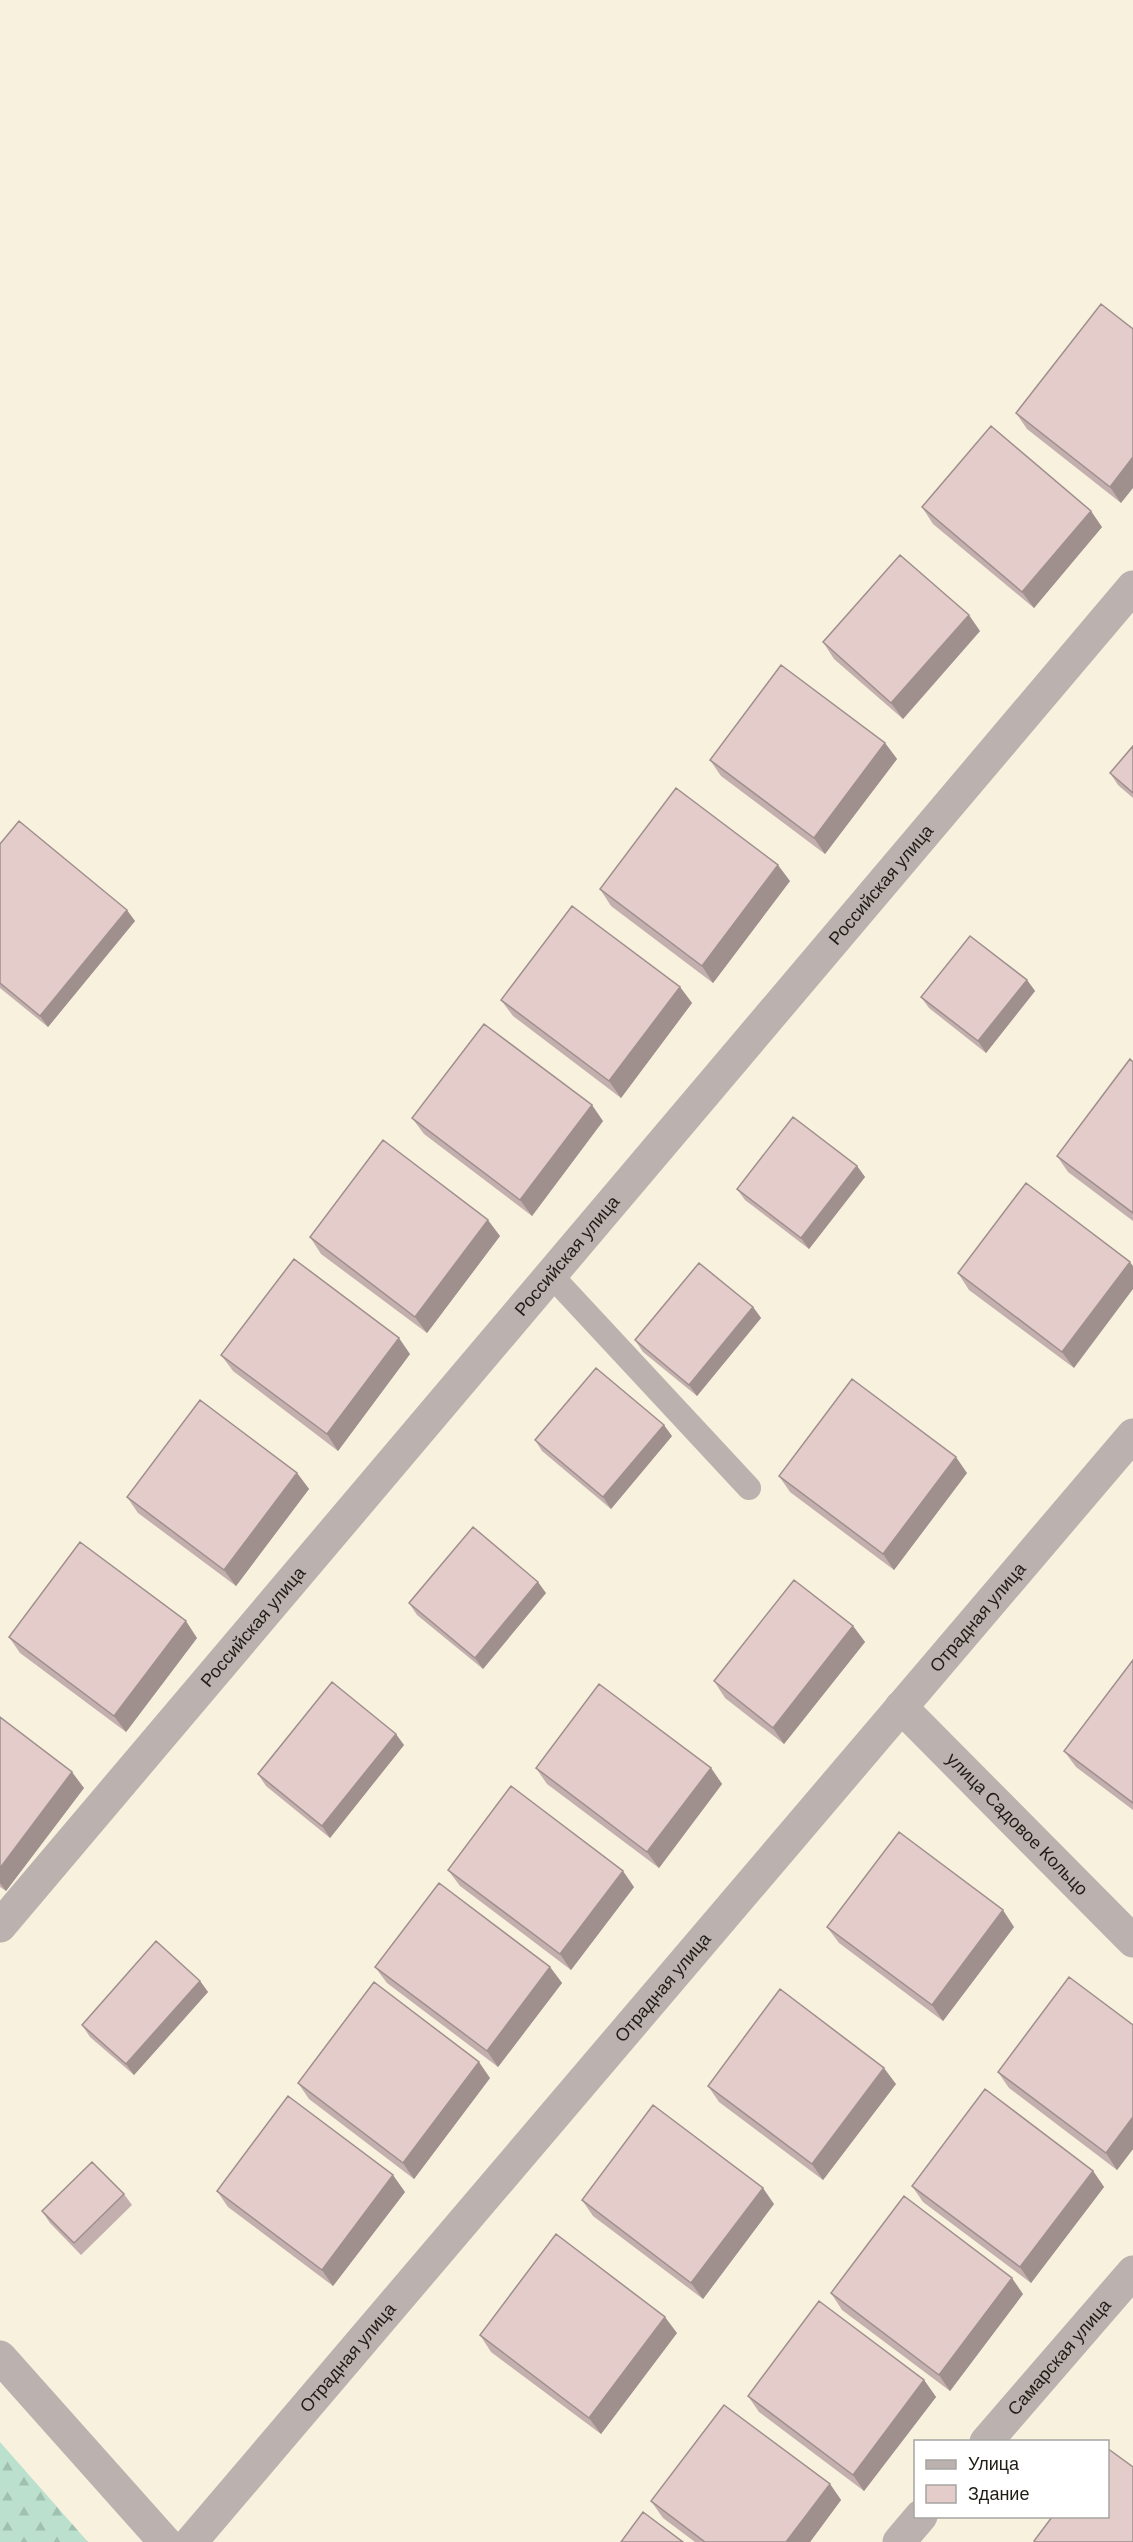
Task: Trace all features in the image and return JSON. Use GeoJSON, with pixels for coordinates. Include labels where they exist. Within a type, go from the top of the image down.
{"type":"FeatureCollection","features":[{"type":"Feature","properties":{"kind":"street","name":"Российская улица"},"geometry":{"type":"LineString","coordinates":[[0,1926],[1133,587]]}},
{"type":"Feature","properties":{"kind":"street","name":"Отрадная улица"},"geometry":{"type":"LineString","coordinates":[[191,2542],[1133,1435]]}},
{"type":"Feature","properties":{"kind":"street","name":"улица Садовое Кольцо"},"geometry":{"type":"LineString","coordinates":[[901,1707],[1133,1941]]}},
{"type":"Feature","properties":{"kind":"street","name":"Самарская улица"},"geometry":{"type":"LineString","coordinates":[[988,2440],[1133,2272]]}},
{"type":"Feature","properties":{"kind":"street"},"geometry":{"type":"LineString","coordinates":[[0,2357],[165,2542]]}},
{"type":"Feature","properties":{"kind":"street"},"geometry":{"type":"LineString","coordinates":[[899,2542],[920,2518]]}},
{"type":"Feature","properties":{"kind":"lane"},"geometry":{"type":"LineString","coordinates":[[550,1274],[749,1488]]}},
{"type":"Feature","properties":{"kind":"green space"},"geometry":{"type":"Polygon","coordinates":[[[0,2442],[88,2542],[0,2542],[0,2442]]]}},
{"type":"Feature","properties":{"kind":"building"},"geometry":{"type":"Polygon","coordinates":[[[1101,304],[1133,329],[1133,457],[1110,487],[1016,413],[1101,304]]]}},
{"type":"Feature","properties":{"kind":"building"},"geometry":{"type":"Polygon","coordinates":[[[991,426],[1091,511],[1022,592],[922,507],[991,426]]]}},
{"type":"Feature","properties":{"kind":"building"},"geometry":{"type":"Polygon","coordinates":[[[900,555],[969,615],[891,703],[823,642],[900,555]]]}},
{"type":"Feature","properties":{"kind":"building"},"geometry":{"type":"Polygon","coordinates":[[[781,665],[885,743],[814,838],[710,760],[781,665]]]}},
{"type":"Feature","properties":{"kind":"building"},"geometry":{"type":"Polygon","coordinates":[[[1133,746],[1133,793],[1110,773],[1133,746]]]}},
{"type":"Feature","properties":{"kind":"building"},"geometry":{"type":"Polygon","coordinates":[[[676,788],[778,865],[702,966],[600,889],[676,788]]]}},
{"type":"Feature","properties":{"kind":"building"},"geometry":{"type":"Polygon","coordinates":[[[19,821],[127,910],[40,1016],[0,983],[0,844],[19,821]]]}},
{"type":"Feature","properties":{"kind":"building"},"geometry":{"type":"Polygon","coordinates":[[[572,906],[680,987],[609,1081],[501,1000],[572,906]]]}},
{"type":"Feature","properties":{"kind":"building"},"geometry":{"type":"Polygon","coordinates":[[[970,936],[1027,980],[978,1041],[921,997],[970,936]]]}},
{"type":"Feature","properties":{"kind":"building"},"geometry":{"type":"Polygon","coordinates":[[[484,1024],[592,1105],[520,1200],[412,1118],[484,1024]]]}},
{"type":"Feature","properties":{"kind":"building"},"geometry":{"type":"Polygon","coordinates":[[[1130,1059],[1133,1062],[1133,1213],[1057,1156],[1130,1059]]]}},
{"type":"Feature","properties":{"kind":"building"},"geometry":{"type":"Polygon","coordinates":[[[793,1117],[857,1166],[801,1238],[737,1189],[793,1117]]]}},
{"type":"Feature","properties":{"kind":"building"},"geometry":{"type":"Polygon","coordinates":[[[383,1140],[488,1220],[415,1317],[310,1237],[383,1140]]]}},
{"type":"Feature","properties":{"kind":"building"},"geometry":{"type":"Polygon","coordinates":[[[1026,1183],[1130,1262],[1062,1352],[958,1273],[1026,1183]]]}},
{"type":"Feature","properties":{"kind":"building"},"geometry":{"type":"Polygon","coordinates":[[[294,1259],[399,1338],[327,1434],[221,1355],[294,1259]]]}},
{"type":"Feature","properties":{"kind":"building"},"geometry":{"type":"Polygon","coordinates":[[[699,1263],[753,1307],[689,1385],[635,1340],[699,1263]]]}},
{"type":"Feature","properties":{"kind":"building"},"geometry":{"type":"Polygon","coordinates":[[[596,1368],[664,1425],[603,1497],[535,1440],[596,1368]]]}},
{"type":"Feature","properties":{"kind":"building"},"geometry":{"type":"Polygon","coordinates":[[[852,1379],[956,1457],[883,1554],[779,1476],[852,1379]]]}},
{"type":"Feature","properties":{"kind":"building"},"geometry":{"type":"Polygon","coordinates":[[[200,1400],[297,1473],[224,1570],[127,1497],[200,1400]]]}},
{"type":"Feature","properties":{"kind":"building"},"geometry":{"type":"Polygon","coordinates":[[[473,1527],[538,1582],[475,1658],[409,1603],[473,1527]]]}},
{"type":"Feature","properties":{"kind":"building"},"geometry":{"type":"Polygon","coordinates":[[[80,1542],[186,1621],[114,1716],[9,1637],[80,1542]]]}},
{"type":"Feature","properties":{"kind":"building"},"geometry":{"type":"Polygon","coordinates":[[[794,1580],[853,1626],[773,1728],[714,1681],[794,1580]]]}},
{"type":"Feature","properties":{"kind":"building"},"geometry":{"type":"Polygon","coordinates":[[[1133,1660],[1133,1803],[1064,1751],[1133,1660]]]}},
{"type":"Feature","properties":{"kind":"building"},"geometry":{"type":"Polygon","coordinates":[[[332,1682],[396,1734],[322,1826],[258,1774],[332,1682]]]}},
{"type":"Feature","properties":{"kind":"building"},"geometry":{"type":"Polygon","coordinates":[[[599,1684],[711,1768],[647,1852],[536,1768],[599,1684]]]}},
{"type":"Feature","properties":{"kind":"building"},"geometry":{"type":"Polygon","coordinates":[[[0,1717],[72,1772],[0,1868],[0,1717]]]}},
{"type":"Feature","properties":{"kind":"building"},"geometry":{"type":"Polygon","coordinates":[[[511,1786],[623,1871],[560,1954],[448,1870],[511,1786]]]}},
{"type":"Feature","properties":{"kind":"building"},"geometry":{"type":"Polygon","coordinates":[[[899,1832],[1003,1910],[932,2005],[827,1927],[899,1832]]]}},
{"type":"Feature","properties":{"kind":"building"},"geometry":{"type":"Polygon","coordinates":[[[439,1883],[550,1967],[487,2051],[375,1967],[439,1883]]]}},
{"type":"Feature","properties":{"kind":"building"},"geometry":{"type":"Polygon","coordinates":[[[156,1941],[200,1981],[126,2064],[82,2025],[156,1941]]]}},
{"type":"Feature","properties":{"kind":"building"},"geometry":{"type":"Polygon","coordinates":[[[1069,1977],[1133,2025],[1133,2117],[1106,2153],[998,2072],[1069,1977]]]}},
{"type":"Feature","properties":{"kind":"building"},"geometry":{"type":"Polygon","coordinates":[[[374,1982],[479,2062],[403,2163],[298,2083],[374,1982]]]}},
{"type":"Feature","properties":{"kind":"building"},"geometry":{"type":"Polygon","coordinates":[[[780,1989],[884,2068],[812,2164],[708,2086],[780,1989]]]}},
{"type":"Feature","properties":{"kind":"building"},"geometry":{"type":"Polygon","coordinates":[[[985,2089],[1093,2171],[1020,2267],[912,2186],[985,2089]]]}},
{"type":"Feature","properties":{"kind":"building"},"geometry":{"type":"Polygon","coordinates":[[[288,2096],[393,2175],[322,2270],[217,2191],[288,2096]]]}},
{"type":"Feature","properties":{"kind":"building"},"geometry":{"type":"Polygon","coordinates":[[[653,2105],[763,2188],[691,2283],[582,2200],[653,2105]]]}},
{"type":"Feature","properties":{"kind":"building"},"geometry":{"type":"Polygon","coordinates":[[[92,2162],[124,2194],[74,2243],[42,2211],[92,2162]]]}},
{"type":"Feature","properties":{"kind":"building"},"geometry":{"type":"Polygon","coordinates":[[[904,2196],[1012,2278],[939,2375],[831,2293],[904,2196]]]}},
{"type":"Feature","properties":{"kind":"building"},"geometry":{"type":"Polygon","coordinates":[[[556,2234],[665,2317],[589,2418],[480,2335],[556,2234]]]}},
{"type":"Feature","properties":{"kind":"building"},"geometry":{"type":"Polygon","coordinates":[[[819,2301],[924,2380],[853,2475],[748,2396],[819,2301]]]}},
{"type":"Feature","properties":{"kind":"building"},"geometry":{"type":"Polygon","coordinates":[[[724,2405],[830,2484],[786,2542],[705,2542],[651,2501],[724,2405]]]}},
{"type":"Feature","properties":{"kind":"building"},"geometry":{"type":"Polygon","coordinates":[[[1109,2449],[1133,2467],[1133,2542],[1034,2541],[1051,2518],[1109,2518],[1109,2449]]]}},
{"type":"Feature","properties":{"kind":"building"},"geometry":{"type":"Polygon","coordinates":[[[643,2512],[683,2542],[621,2542],[643,2512]]]}}]}
